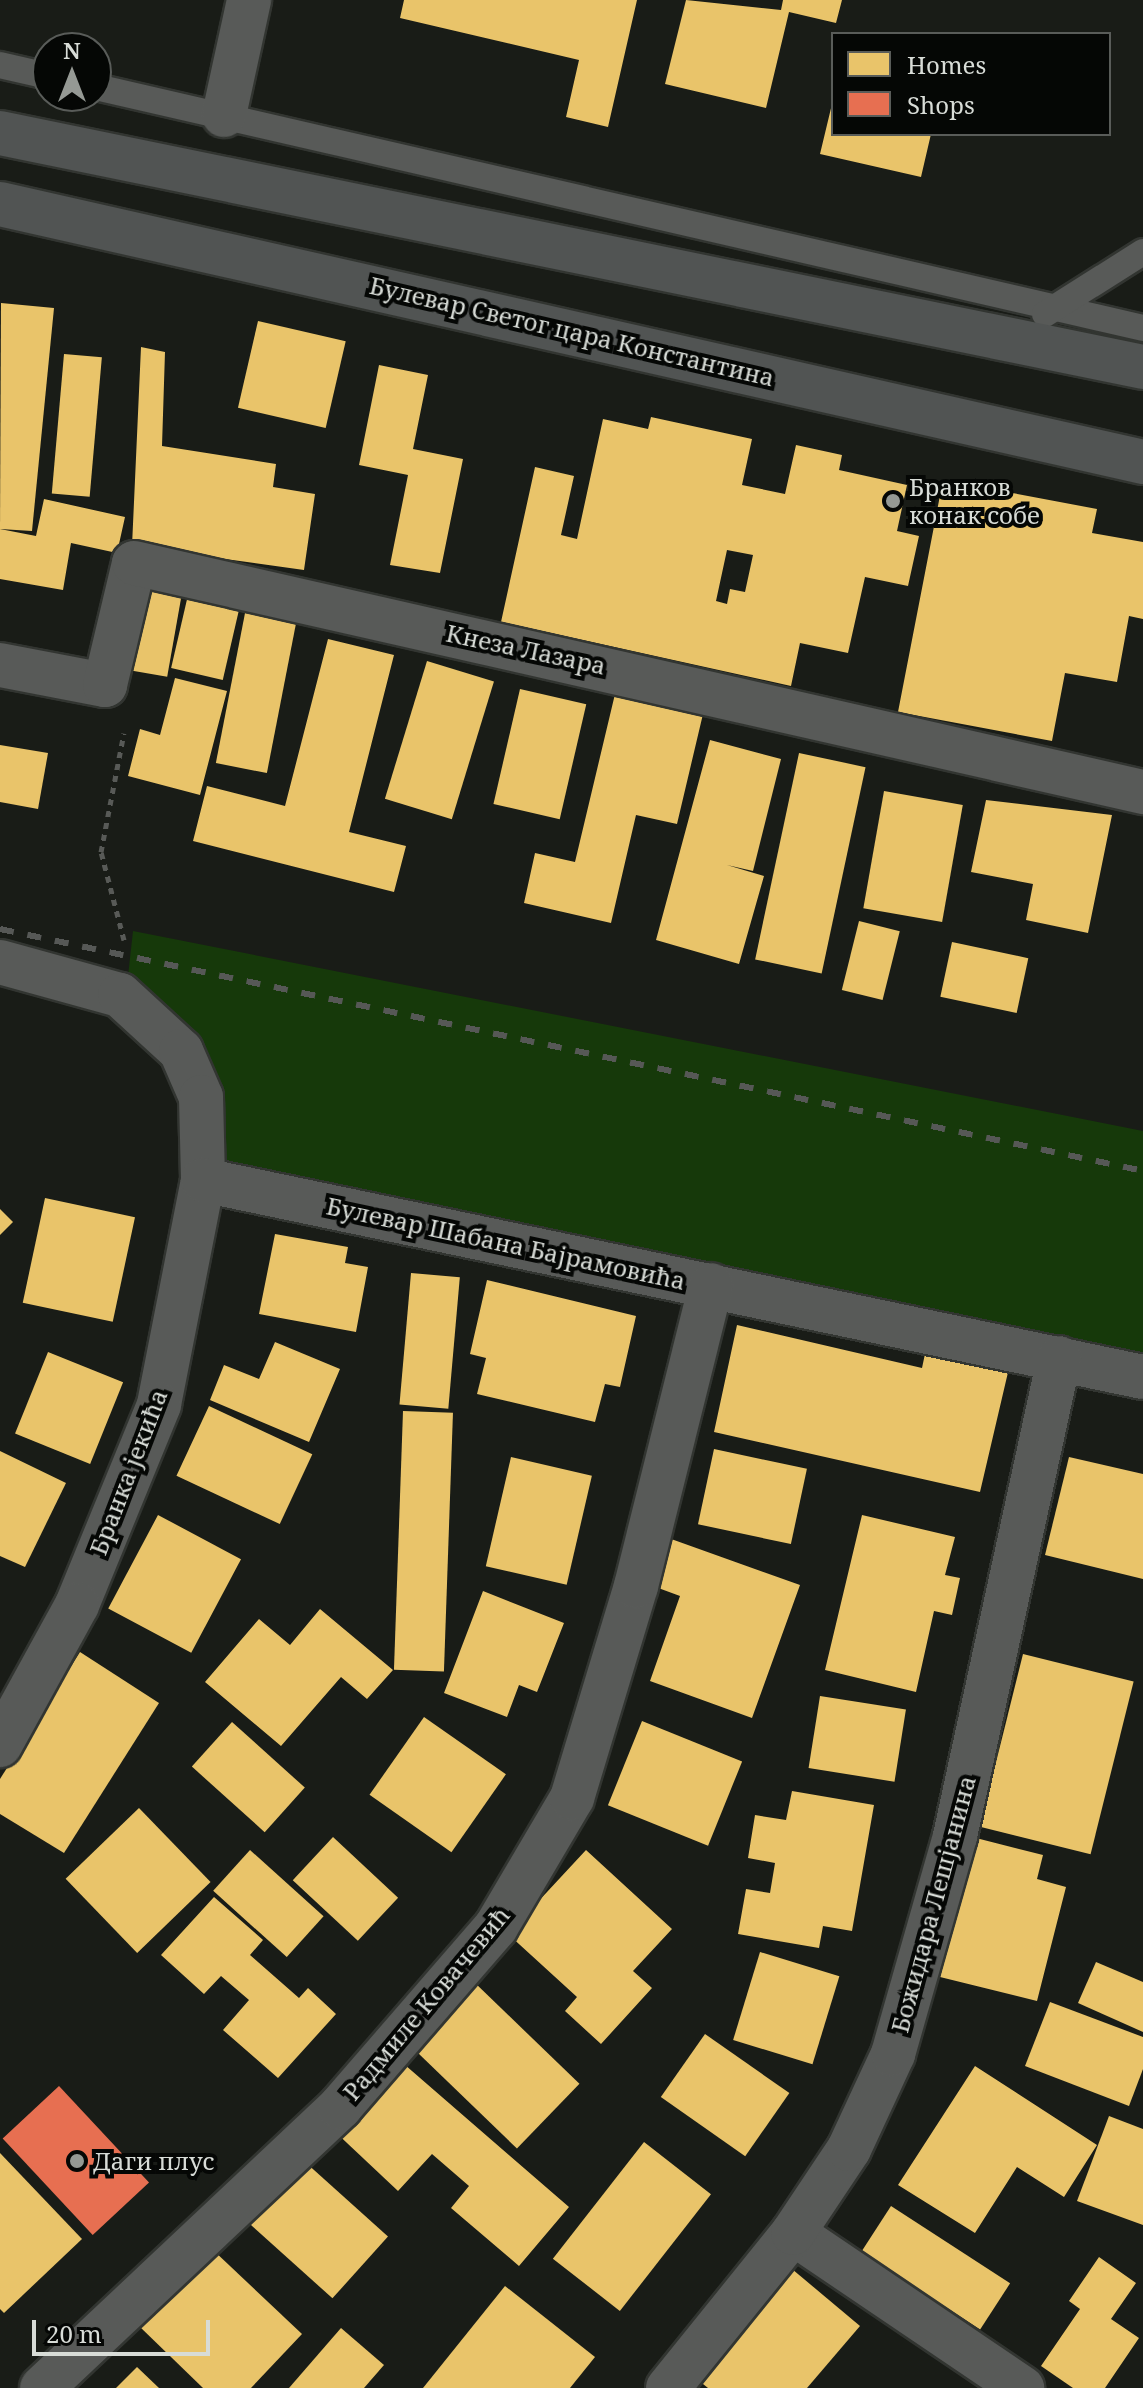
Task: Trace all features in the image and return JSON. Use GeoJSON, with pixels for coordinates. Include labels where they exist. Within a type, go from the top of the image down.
{"type":"FeatureCollection","features":[{"type":"Feature","properties":{"kind":"main road"},"geometry":{"type":"LineString","coordinates":[[0,133],[1143,367]]}},
{"type":"Feature","properties":{"kind":"main road","name":"Булевар Светог цара Константина"},"geometry":{"type":"LineString","coordinates":[[0,204],[1143,462]]}},
{"type":"Feature","properties":{"kind":"street"},"geometry":{"type":"LineString","coordinates":[[224,115],[249,0]]}},
{"type":"Feature","properties":{"kind":"street","name":"Кнеза Лазара"},"geometry":{"type":"LineString","coordinates":[[105,685],[134,563],[1143,792]]}},
{"type":"Feature","properties":{"kind":"street"},"geometry":{"type":"LineString","coordinates":[[0,665],[105,685]]}},
{"type":"Feature","properties":{"kind":"street"},"geometry":{"type":"LineString","coordinates":[[0,962],[120,995],[181,1051],[201,1097],[203,1180]]}},
{"type":"Feature","properties":{"kind":"street","name":"Булевар Шабана Бајрамовића"},"geometry":{"type":"LineString","coordinates":[[203,1180],[1143,1377]]}},
{"type":"Feature","properties":{"kind":"street","name":"Бранка јекића"},"geometry":{"type":"LineString","coordinates":[[0,1745],[77,1605],[159,1405],[203,1180]]}},
{"type":"Feature","properties":{"kind":"street","name":"Радмиле Ковачевић"},"geometry":{"type":"LineString","coordinates":[[42,2388],[340,2107],[496,1927],[572,1798],[636,1586],[711,1285]]}},
{"type":"Feature","properties":{"kind":"street","name":"Божидара Лешјанина"},"geometry":{"type":"LineString","coordinates":[[668,2388],[793,2233],[856,2136],[893,2054],[928,1945],[1059,1358]]}},
{"type":"Feature","properties":{"kind":"street"},"geometry":{"type":"LineString","coordinates":[[793,2233],[1022,2388]]}},
{"type":"Feature","properties":{"kind":"lane"},"geometry":{"type":"LineString","coordinates":[[0,65],[32,72]]}},
{"type":"Feature","properties":{"kind":"lane"},"geometry":{"type":"LineString","coordinates":[[112,90],[1053,310],[1143,328]]}},
{"type":"Feature","properties":{"kind":"lane"},"geometry":{"type":"LineString","coordinates":[[1007,337],[1139,258]]}},
{"type":"Feature","properties":{"kind":"path"},"geometry":{"type":"LineString","coordinates":[[105,685],[126,724],[101,852],[126,929],[120,995]]}},
{"type":"Feature","properties":{"kind":"green space"},"geometry":{"type":"Polygon","coordinates":[[[133,931],[1143,1131],[1143,1372],[211,1173],[206,1097],[126,994],[133,931]]]}},
{"type":"Feature","properties":{"kind":"building: Homes"},"geometry":{"type":"Polygon","coordinates":[[[404,0],[637,0],[608,127],[566,117],[579,60],[400,18],[404,0]]]}},
{"type":"Feature","properties":{"kind":"building: Homes"},"geometry":{"type":"Polygon","coordinates":[[[686,0],[781,10],[783,0],[842,0],[836,23],[789,12],[766,108],[665,84],[686,0]]]}},
{"type":"Feature","properties":{"kind":"building: Homes"},"geometry":{"type":"Polygon","coordinates":[[[831,108],[831,136],[931,136],[921,177],[820,154],[831,108]]]}},
{"type":"Feature","properties":{"kind":"building: Homes"},"geometry":{"type":"Polygon","coordinates":[[[1,303],[54,308],[32,531],[0,529],[1,303]]]}},
{"type":"Feature","properties":{"kind":"building: Homes"},"geometry":{"type":"Polygon","coordinates":[[[258,321],[346,341],[326,428],[238,408],[258,321]]]}},
{"type":"Feature","properties":{"kind":"building: Homes"},"geometry":{"type":"Polygon","coordinates":[[[141,347],[165,352],[162,446],[276,464],[273,487],[315,494],[304,570],[132,546],[141,347]]]}},
{"type":"Feature","properties":{"kind":"building: Homes"},"geometry":{"type":"Polygon","coordinates":[[[64,354],[102,357],[90,497],[52,493],[64,354]]]}},
{"type":"Feature","properties":{"kind":"building: Homes"},"geometry":{"type":"Polygon","coordinates":[[[379,365],[428,375],[413,449],[463,459],[440,573],[390,565],[408,475],[359,465],[379,365]]]}},
{"type":"Feature","properties":{"kind":"building: Homes"},"geometry":{"type":"Polygon","coordinates":[[[651,417],[752,439],[742,485],[785,494],[796,445],[842,455],[839,470],[907,485],[897,531],[919,536],[908,586],[865,577],[848,653],[800,643],[791,686],[501,622],[535,467],[574,476],[561,535],[577,539],[603,419],[648,429],[651,417]],[[727,550],[716,601],[727,604],[730,589],[745,592],[753,555],[727,550]]]}},
{"type":"Feature","properties":{"kind":"building: Homes"},"geometry":{"type":"Polygon","coordinates":[[[943,480],[1097,509],[1092,533],[1143,542],[1143,619],[1129,616],[1117,682],[1065,673],[1052,741],[898,712],[943,480]]]}},
{"type":"Feature","properties":{"kind":"building: Homes"},"geometry":{"type":"Polygon","coordinates":[[[44,499],[125,517],[117,553],[71,543],[63,590],[0,579],[0,529],[36,536],[44,499]]]}},
{"type":"Feature","properties":{"kind":"building: Homes"},"geometry":{"type":"Polygon","coordinates":[[[136,583],[182,591],[167,677],[121,669],[136,583]]]}},
{"type":"Feature","properties":{"kind":"building: Homes"},"geometry":{"type":"Polygon","coordinates":[[[188,595],[240,607],[223,680],[171,668],[188,595]]]}},
{"type":"Feature","properties":{"kind":"building: Homes"},"geometry":{"type":"Polygon","coordinates":[[[246,608],[297,618],[267,773],[216,763],[246,608]]]}},
{"type":"Feature","properties":{"kind":"building: Homes"},"geometry":{"type":"Polygon","coordinates":[[[328,639],[394,655],[349,832],[406,846],[394,892],[193,841],[207,786],[285,806],[328,639]]]}},
{"type":"Feature","properties":{"kind":"building: Homes"},"geometry":{"type":"Polygon","coordinates":[[[427,661],[494,681],[452,819],[385,799],[427,661]]]}},
{"type":"Feature","properties":{"kind":"building: Homes"},"geometry":{"type":"Polygon","coordinates":[[[175,678],[227,691],[200,795],[128,776],[140,729],[160,735],[175,678]]]}},
{"type":"Feature","properties":{"kind":"building: Homes"},"geometry":{"type":"Polygon","coordinates":[[[520,689],[586,704],[560,819],[493,804],[520,689]]]}},
{"type":"Feature","properties":{"kind":"building: Homes"},"geometry":{"type":"Polygon","coordinates":[[[615,694],[703,714],[677,824],[636,815],[611,923],[524,903],[535,853],[575,862],[615,694]]]}},
{"type":"Feature","properties":{"kind":"building: Homes"},"geometry":{"type":"Polygon","coordinates":[[[710,740],[781,759],[753,871],[727,865],[764,876],[739,964],[656,940],[710,740]]]}},
{"type":"Feature","properties":{"kind":"building: Homes"},"geometry":{"type":"Polygon","coordinates":[[[0,745],[48,753],[38,809],[0,802],[0,745]]]}},
{"type":"Feature","properties":{"kind":"building: Homes"},"geometry":{"type":"Polygon","coordinates":[[[799,753],[866,767],[822,974],[755,959],[799,753]]]}},
{"type":"Feature","properties":{"kind":"building: Homes"},"geometry":{"type":"Polygon","coordinates":[[[884,791],[963,805],[942,922],[863,908],[884,791]]]}},
{"type":"Feature","properties":{"kind":"building: Homes"},"geometry":{"type":"Polygon","coordinates":[[[986,800],[1112,815],[1088,933],[1026,920],[1033,884],[971,872],[986,800]]]}},
{"type":"Feature","properties":{"kind":"building: Homes"},"geometry":{"type":"Polygon","coordinates":[[[859,921],[900,931],[883,1000],[842,990],[859,921]]]}},
{"type":"Feature","properties":{"kind":"building: Homes"},"geometry":{"type":"Polygon","coordinates":[[[952,942],[1028,958],[1017,1013],[940,997],[952,942]]]}},
{"type":"Feature","properties":{"kind":"building: Homes"},"geometry":{"type":"Polygon","coordinates":[[[45,1198],[135,1217],[113,1322],[23,1303],[45,1198]]]}},
{"type":"Feature","properties":{"kind":"building: Homes"},"geometry":{"type":"Polygon","coordinates":[[[0,1209],[13,1222],[0,1235],[0,1209]]]}},
{"type":"Feature","properties":{"kind":"building: Homes"},"geometry":{"type":"Polygon","coordinates":[[[275,1234],[348,1247],[345,1263],[368,1267],[356,1332],[259,1314],[275,1234]]]}},
{"type":"Feature","properties":{"kind":"building: Homes"},"geometry":{"type":"Polygon","coordinates":[[[411,1273],[460,1277],[448,1409],[399,1404],[411,1273]]]}},
{"type":"Feature","properties":{"kind":"building: Homes"},"geometry":{"type":"Polygon","coordinates":[[[487,1280],[636,1316],[620,1387],[605,1384],[595,1422],[477,1394],[486,1358],[470,1354],[487,1280]]]}},
{"type":"Feature","properties":{"kind":"building: Homes"},"geometry":{"type":"Polygon","coordinates":[[[737,1325],[922,1368],[926,1349],[1009,1368],[980,1492],[714,1432],[737,1325]]]}},
{"type":"Feature","properties":{"kind":"building: Homes"},"geometry":{"type":"Polygon","coordinates":[[[275,1342],[340,1369],[309,1442],[210,1400],[224,1365],[259,1379],[275,1342]]]}},
{"type":"Feature","properties":{"kind":"building: Homes"},"geometry":{"type":"Polygon","coordinates":[[[48,1352],[123,1382],[90,1464],[15,1434],[48,1352]]]}},
{"type":"Feature","properties":{"kind":"building: Homes"},"geometry":{"type":"Polygon","coordinates":[[[209,1406],[312,1454],[280,1524],[176,1476],[209,1406]]]}},
{"type":"Feature","properties":{"kind":"building: Homes"},"geometry":{"type":"Polygon","coordinates":[[[403,1411],[453,1413],[444,1672],[394,1670],[403,1411]]]}},
{"type":"Feature","properties":{"kind":"building: Homes"},"geometry":{"type":"Polygon","coordinates":[[[714,1449],[807,1469],[791,1544],[698,1524],[714,1449]]]}},
{"type":"Feature","properties":{"kind":"building: Homes"},"geometry":{"type":"Polygon","coordinates":[[[0,1451],[66,1483],[25,1567],[0,1556],[0,1451]]]}},
{"type":"Feature","properties":{"kind":"building: Homes"},"geometry":{"type":"Polygon","coordinates":[[[511,1457],[592,1476],[567,1585],[486,1566],[511,1457]]]}},
{"type":"Feature","properties":{"kind":"building: Homes"},"geometry":{"type":"Polygon","coordinates":[[[1069,1457],[1143,1474],[1143,1579],[1045,1555],[1069,1457]]]}},
{"type":"Feature","properties":{"kind":"building: Homes"},"geometry":{"type":"Polygon","coordinates":[[[158,1515],[241,1559],[191,1653],[108,1609],[158,1515]]]}},
{"type":"Feature","properties":{"kind":"building: Homes"},"geometry":{"type":"Polygon","coordinates":[[[862,1515],[955,1537],[945,1575],[960,1578],[952,1615],[934,1611],[916,1692],[825,1670],[862,1515]]]}},
{"type":"Feature","properties":{"kind":"building: Homes"},"geometry":{"type":"Polygon","coordinates":[[[660,1535],[800,1585],[752,1718],[650,1681],[680,1596],[642,1582],[660,1535]]]}},
{"type":"Feature","properties":{"kind":"building: Homes"},"geometry":{"type":"Polygon","coordinates":[[[483,1591],[564,1623],[537,1692],[519,1685],[507,1717],[444,1693],[483,1591]]]}},
{"type":"Feature","properties":{"kind":"building: Homes"},"geometry":{"type":"Polygon","coordinates":[[[320,1609],[393,1670],[367,1699],[341,1677],[281,1746],[205,1682],[259,1619],[290,1645],[320,1609]]]}},
{"type":"Feature","properties":{"kind":"building: Homes"},"geometry":{"type":"Polygon","coordinates":[[[80,1652],[159,1703],[64,1853],[0,1814],[0,1779],[80,1652]]]}},
{"type":"Feature","properties":{"kind":"building: Homes"},"geometry":{"type":"Polygon","coordinates":[[[1023,1654],[1134,1682],[1091,1854],[980,1827],[1023,1654]]]}},
{"type":"Feature","properties":{"kind":"building: Homes"},"geometry":{"type":"Polygon","coordinates":[[[820,1696],[906,1710],[895,1782],[809,1768],[820,1696]]]}},
{"type":"Feature","properties":{"kind":"building: Homes"},"geometry":{"type":"Polygon","coordinates":[[[424,1717],[506,1774],[451,1852],[370,1795],[424,1717]]]}},
{"type":"Feature","properties":{"kind":"building: Homes"},"geometry":{"type":"Polygon","coordinates":[[[642,1721],[742,1761],[708,1846],[608,1805],[642,1721]]]}},
{"type":"Feature","properties":{"kind":"building: Homes"},"geometry":{"type":"Polygon","coordinates":[[[232,1722],[305,1788],[265,1832],[192,1767],[232,1722]]]}},
{"type":"Feature","properties":{"kind":"building: Homes"},"geometry":{"type":"Polygon","coordinates":[[[792,1791],[874,1805],[852,1931],[823,1926],[819,1948],[738,1934],[746,1889],[770,1893],[775,1863],[748,1858],[755,1815],[786,1820],[792,1791]]]}},
{"type":"Feature","properties":{"kind":"building: Homes"},"geometry":{"type":"Polygon","coordinates":[[[139,1808],[211,1882],[137,1953],[66,1879],[139,1808]]]}},
{"type":"Feature","properties":{"kind":"building: Homes"},"geometry":{"type":"Polygon","coordinates":[[[333,1837],[398,1898],[358,1941],[293,1880],[333,1837]]]}},
{"type":"Feature","properties":{"kind":"building: Homes"},"geometry":{"type":"Polygon","coordinates":[[[976,1838],[1043,1855],[1037,1879],[1066,1887],[1037,2001],[940,1977],[976,1838]]]}},
{"type":"Feature","properties":{"kind":"building: Homes"},"geometry":{"type":"Polygon","coordinates":[[[250,1850],[324,1916],[287,1957],[213,1891],[250,1850]]]}},
{"type":"Feature","properties":{"kind":"building: Homes"},"geometry":{"type":"Polygon","coordinates":[[[586,1850],[672,1929],[633,1971],[652,1988],[601,2044],[565,2011],[577,1997],[508,1934],[586,1850]]]}},
{"type":"Feature","properties":{"kind":"building: Homes"},"geometry":{"type":"Polygon","coordinates":[[[214,1897],[263,1940],[250,1955],[299,1998],[308,1988],[336,2014],[278,2078],[223,2030],[249,2000],[221,1976],[204,1994],[161,1955],[214,1897]]]}},
{"type":"Feature","properties":{"kind":"building: Homes"},"geometry":{"type":"Polygon","coordinates":[[[760,1952],[839,1976],[812,2064],[733,2040],[760,1952]]]}},
{"type":"Feature","properties":{"kind":"building: Homes"},"geometry":{"type":"Polygon","coordinates":[[[1096,1962],[1143,1982],[1143,2032],[1078,2003],[1096,1962]]]}},
{"type":"Feature","properties":{"kind":"building: Homes"},"geometry":{"type":"Polygon","coordinates":[[[473,1981],[579,2084],[517,2149],[410,2046],[473,1981]]]}},
{"type":"Feature","properties":{"kind":"building: Homes"},"geometry":{"type":"Polygon","coordinates":[[[1050,2002],[1143,2037],[1143,2069],[1129,2106],[1025,2066],[1050,2002]]]}},
{"type":"Feature","properties":{"kind":"building: Homes"},"geometry":{"type":"Polygon","coordinates":[[[705,2034],[789,2093],[745,2156],[661,2097],[705,2034]]]}},
{"type":"Feature","properties":{"kind":"building: Homes"},"geometry":{"type":"Polygon","coordinates":[[[397,2058],[569,2207],[519,2266],[451,2208],[469,2186],[432,2154],[398,2191],[330,2127],[397,2058]]]}},
{"type":"Feature","properties":{"kind":"building: Homes"},"geometry":{"type":"Polygon","coordinates":[[[975,2066],[1097,2145],[1064,2197],[1017,2167],[975,2233],[898,2185],[975,2066]]]}},
{"type":"Feature","properties":{"kind":"building: Homes"},"geometry":{"type":"Polygon","coordinates":[[[1109,2116],[1143,2129],[1143,2225],[1077,2201],[1109,2116]]]}},
{"type":"Feature","properties":{"kind":"building: Homes"},"geometry":{"type":"Polygon","coordinates":[[[644,2142],[711,2194],[620,2311],[553,2259],[644,2142]]]}},
{"type":"Feature","properties":{"kind":"building: Homes"},"geometry":{"type":"Polygon","coordinates":[[[0,2153],[82,2239],[4,2313],[0,2309],[0,2153]]]}},
{"type":"Feature","properties":{"kind":"building: Homes"},"geometry":{"type":"Polygon","coordinates":[[[304,2161],[388,2237],[332,2298],[248,2223],[304,2161]]]}},
{"type":"Feature","properties":{"kind":"building: Homes"},"geometry":{"type":"Polygon","coordinates":[[[891,2206],[1010,2283],[980,2329],[861,2252],[891,2206]]]}},
{"type":"Feature","properties":{"kind":"building: Homes"},"geometry":{"type":"Polygon","coordinates":[[[212,2249],[302,2334],[251,2388],[203,2388],[139,2326],[212,2249]]]}},
{"type":"Feature","properties":{"kind":"building: Homes"},"geometry":{"type":"Polygon","coordinates":[[[1099,2257],[1136,2283],[1111,2319],[1139,2338],[1105,2388],[1073,2388],[1041,2366],[1080,2309],[1069,2301],[1099,2257]]]}},
{"type":"Feature","properties":{"kind":"building: Homes"},"geometry":{"type":"Polygon","coordinates":[[[792,2269],[860,2326],[807,2388],[708,2388],[698,2380],[792,2269]]]}},
{"type":"Feature","properties":{"kind":"building: Homes"},"geometry":{"type":"Polygon","coordinates":[[[505,2286],[595,2357],[570,2388],[423,2388],[505,2286]]]}},
{"type":"Feature","properties":{"kind":"building: Homes"},"geometry":{"type":"Polygon","coordinates":[[[341,2328],[384,2365],[364,2388],[289,2388],[341,2328]]]}},
{"type":"Feature","properties":{"kind":"building: Homes"},"geometry":{"type":"Polygon","coordinates":[[[137,2367],[159,2388],[116,2388],[137,2367]]]}},
{"type":"Feature","properties":{"kind":"building: Shops","name":"Даги плус"},"geometry":{"type":"Polygon","coordinates":[[[59,2086],[149,2183],[93,2235],[3,2139],[59,2086]]]}},
{"type":"Feature","properties":{"kind":"railway"},"geometry":{"type":"LineString","coordinates":[[0,929],[1143,1171]]}},
{"type":"Feature","properties":{"kind":"place","name":"Бранков конак собе"},"geometry":{"type":"Point","coordinates":[893,501]}},
{"type":"Feature","properties":{"kind":"place","name":"Даги плус"},"geometry":{"type":"Point","coordinates":[77,2161]}}]}
